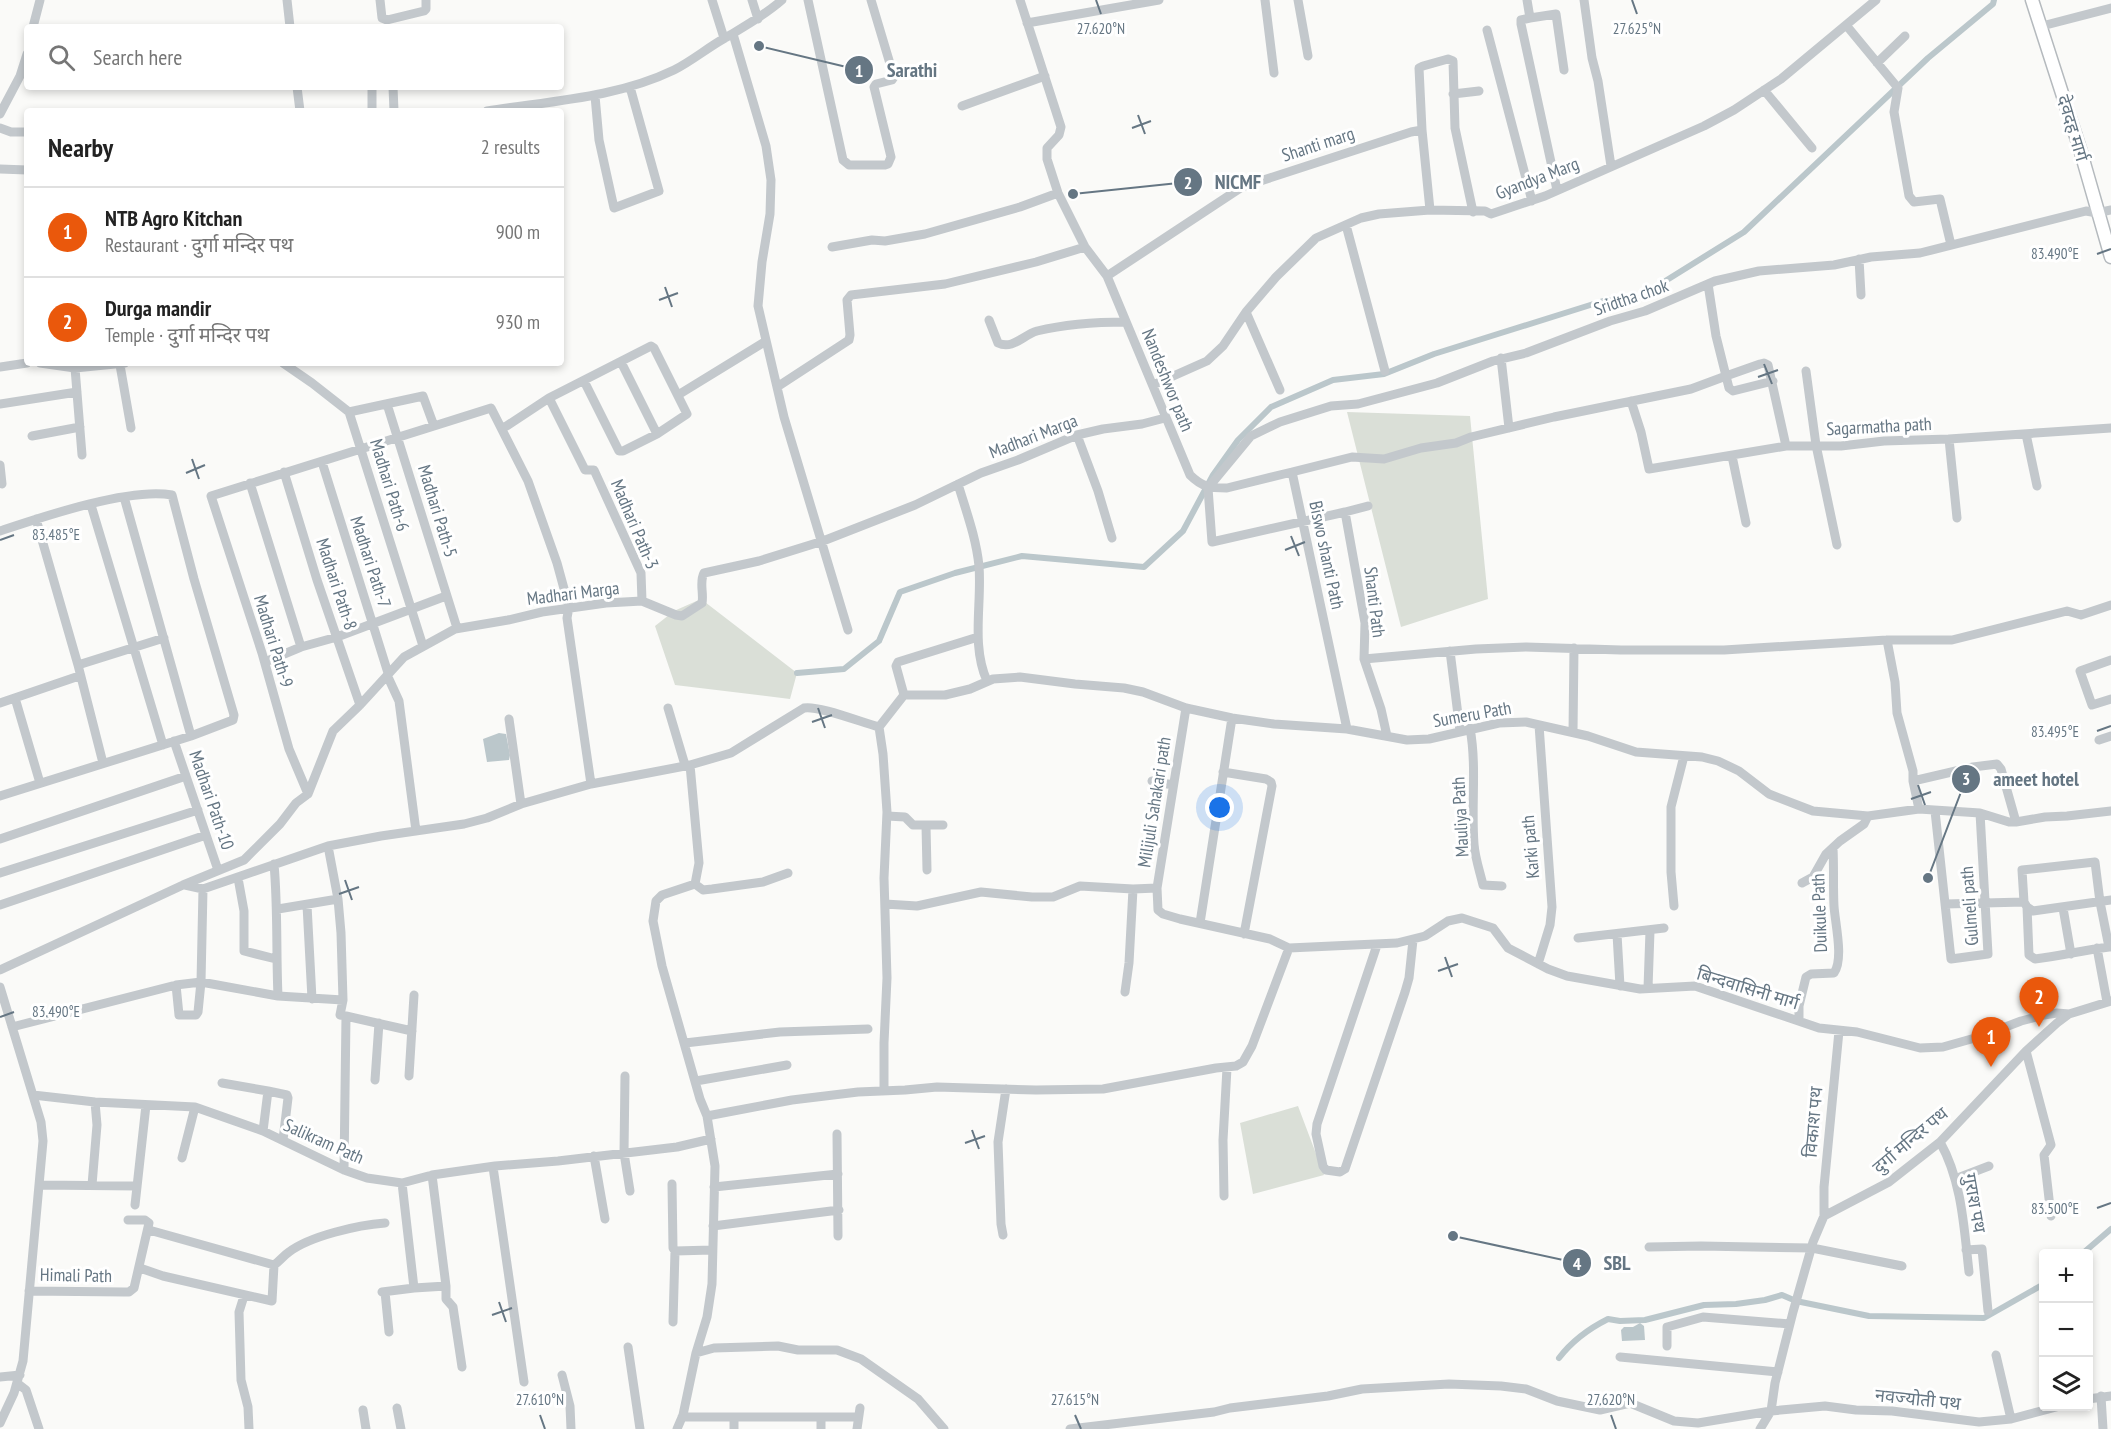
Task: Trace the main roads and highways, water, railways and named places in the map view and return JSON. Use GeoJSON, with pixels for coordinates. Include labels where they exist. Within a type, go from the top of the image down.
{"type":"FeatureCollection","features":[{"type":"Feature","properties":{"kind":"main road","name":"देवदह मार्ग"},"geometry":{"type":"LineString","coordinates":[[2032,0],[2080,149],[2111,257]]}},
{"type":"Feature","properties":{"kind":"waterway"},"geometry":{"type":"LineString","coordinates":[[797,673],[844,669],[879,641],[900,592],[955,573],[1022,556],[1144,567],[1183,531],[1213,475],[1238,440],[1271,407],[1333,380],[1384,374],[1434,354],[1603,301],[1638,298],[1744,232],[1928,58],[1993,4],[1994,0]]}},
{"type":"Feature","properties":{"kind":"waterway"},"geometry":{"type":"LineString","coordinates":[[2088,1249],[2111,1229]]}},
{"type":"Feature","properties":{"kind":"waterway"},"geometry":{"type":"LineString","coordinates":[[1559,1358],[1582,1336],[1608,1319],[1645,1320],[1704,1305],[1736,1304],[1782,1295],[1796,1301],[1869,1316],[1984,1318],[2039,1287]]}},
{"type":"Feature","properties":{"kind":"place","name":"Sarathi"},"geometry":{"type":"Point","coordinates":[759,46]}},
{"type":"Feature","properties":{"kind":"place","name":"NICMF"},"geometry":{"type":"Point","coordinates":[1073,194]}},
{"type":"Feature","properties":{"kind":"place","name":"ameet hotel"},"geometry":{"type":"Point","coordinates":[1928,878]}},
{"type":"Feature","properties":{"kind":"place","name":"Durga mandir"},"geometry":{"type":"Point","coordinates":[2039,1027]}},
{"type":"Feature","properties":{"kind":"place","name":"NTB Agro Kitchan"},"geometry":{"type":"Point","coordinates":[1991,1067]}},
{"type":"Feature","properties":{"kind":"place","name":"SBL"},"geometry":{"type":"Point","coordinates":[1453,1236]}}]}
